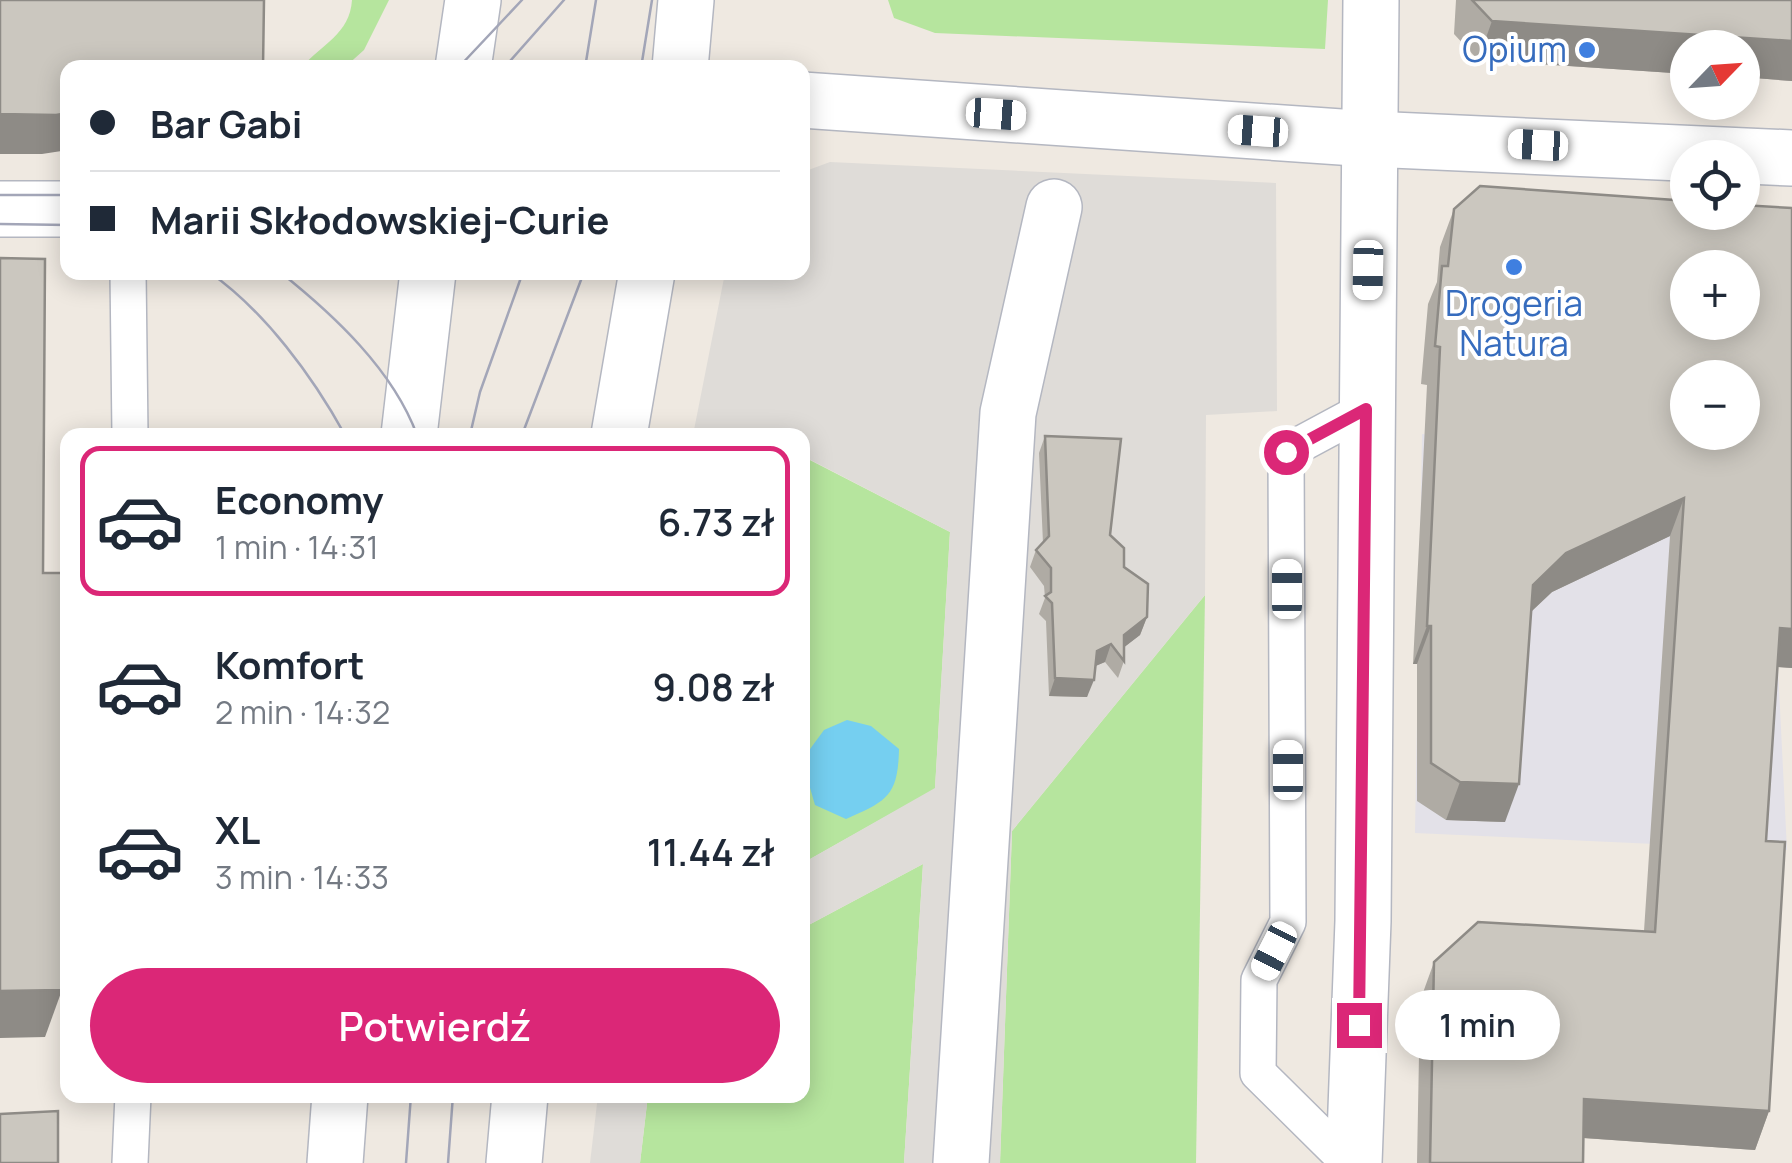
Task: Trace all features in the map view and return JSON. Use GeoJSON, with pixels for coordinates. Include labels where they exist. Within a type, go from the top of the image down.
{"type":"FeatureCollection","features":[{"type":"Feature","properties":{"kind":"street"},"geometry":{"type":"LineString","coordinates":[[473,0],[476,60]]}},
{"type":"Feature","properties":{"kind":"street"},"geometry":{"type":"LineString","coordinates":[[681,60],[686,0]]}},
{"type":"Feature","properties":{"kind":"street"},"geometry":{"type":"LineString","coordinates":[[1352,1163],[1363,921],[1370,0]]}},
{"type":"Feature","properties":{"kind":"street"},"geometry":{"type":"LineString","coordinates":[[810,101],[1370,139],[1792,158]]}},
{"type":"Feature","properties":{"kind":"street"},"geometry":{"type":"LineString","coordinates":[[961,1163],[1008,413],[1054,207]]}},
{"type":"Feature","properties":{"kind":"street"},"geometry":{"type":"LineString","coordinates":[[0,209],[60,209]]}},
{"type":"Feature","properties":{"kind":"street"},"geometry":{"type":"LineString","coordinates":[[410,428],[427,280]]}},
{"type":"Feature","properties":{"kind":"street"},"geometry":{"type":"LineString","coordinates":[[620,428],[646,280]]}},
{"type":"Feature","properties":{"kind":"street"},"geometry":{"type":"LineString","coordinates":[[335,1163],[339,1103]]}},
{"type":"Feature","properties":{"kind":"street"},"geometry":{"type":"LineString","coordinates":[[514,1163],[519,1103]]}},
{"type":"Feature","properties":{"kind":"lane"},"geometry":{"type":"LineString","coordinates":[[128,280],[130,428]]}},
{"type":"Feature","properties":{"kind":"lane"},"geometry":{"type":"LineString","coordinates":[[1352,1163],[1258,1073],[1259,980],[1288,922],[1286,452],[1366,409]]}},
{"type":"Feature","properties":{"kind":"lane"},"geometry":{"type":"LineString","coordinates":[[130,1163],[133,1103]]}},
{"type":"Feature","properties":{"kind":"shaded area"},"geometry":{"type":"Polygon","coordinates":[[[830,162],[1276,183],[1277,411],[1206,415],[1205,595],[1012,831],[1000,1163],[904,1163],[923,864],[810,924],[810,859],[935,788],[950,532],[810,460],[810,428],[694,428],[724,280],[810,280],[810,169],[830,162]]]}},
{"type":"Feature","properties":{"kind":"shaded area"},"geometry":{"type":"Polygon","coordinates":[[[1422,434],[1768,466],[1787,850],[1415,833],[1422,434]]]}},
{"type":"Feature","properties":{"kind":"shaded area"},"geometry":{"type":"Polygon","coordinates":[[[597,1103],[647,1103],[640,1163],[590,1163],[597,1103]]]}},
{"type":"Feature","properties":{"kind":"green space"},"geometry":{"type":"Polygon","coordinates":[[[352,0],[389,0],[364,50],[353,60],[309,60],[340,30],[352,0]]]}},
{"type":"Feature","properties":{"kind":"green space"},"geometry":{"type":"Polygon","coordinates":[[[888,0],[1328,0],[1325,49],[935,33],[894,18],[888,0]]]}},
{"type":"Feature","properties":{"kind":"green space"},"geometry":{"type":"Polygon","coordinates":[[[810,460],[950,532],[935,789],[810,859],[810,460]]]}},
{"type":"Feature","properties":{"kind":"green space"},"geometry":{"type":"Polygon","coordinates":[[[1205,595],[1196,1163],[1000,1163],[1012,831],[1205,595]]]}},
{"type":"Feature","properties":{"kind":"green space"},"geometry":{"type":"Polygon","coordinates":[[[923,864],[904,1163],[640,1163],[647,1103],[810,1103],[810,924],[923,864]]]}},
{"type":"Feature","properties":{"kind":"water"},"geometry":{"type":"Polygon","coordinates":[[[847,720],[871,726],[899,749],[896,777],[888,795],[846,819],[815,805],[810,788],[810,749],[824,730],[847,720]]]}},
{"type":"Feature","properties":{"kind":"building"},"geometry":{"type":"Polygon","coordinates":[[[0,0],[264,0],[263,60],[60,60],[60,114],[0,114],[0,0]]]}},
{"type":"Feature","properties":{"kind":"building"},"geometry":{"type":"Polygon","coordinates":[[[1472,0],[1792,0],[1792,41],[1760,39],[1760,30],[1670,33],[1492,21],[1472,0]]]}},
{"type":"Feature","properties":{"kind":"building"},"geometry":{"type":"Polygon","coordinates":[[[1480,186],[1670,200],[1670,230],[1760,230],[1760,206],[1792,208],[1792,629],[1780,628],[1766,841],[1785,842],[1769,1111],[1584,1099],[1583,1163],[1430,1163],[1434,962],[1478,922],[1655,932],[1684,498],[1566,553],[1533,585],[1519,784],[1460,782],[1431,763],[1431,626],[1427,626],[1440,347],[1435,346],[1442,266],[1448,266],[1454,209],[1480,186]]]}},
{"type":"Feature","properties":{"kind":"building"},"geometry":{"type":"Polygon","coordinates":[[[0,258],[45,259],[43,573],[60,573],[60,990],[0,991],[0,258]]]}},
{"type":"Feature","properties":{"kind":"building"},"geometry":{"type":"Polygon","coordinates":[[[1045,436],[1121,439],[1110,535],[1124,548],[1124,567],[1148,584],[1147,617],[1124,635],[1124,661],[1111,644],[1097,651],[1094,680],[1055,678],[1052,603],[1045,596],[1051,592],[1051,568],[1036,550],[1049,536],[1045,436]]]}},
{"type":"Feature","properties":{"kind":"building"},"geometry":{"type":"Polygon","coordinates":[[[58,1111],[58,1163],[0,1163],[0,1114],[58,1111]]]}},
{"type":"Feature","properties":{"kind":"tram line"},"geometry":{"type":"LineString","coordinates":[[466,60],[522,0]]}},
{"type":"Feature","properties":{"kind":"tram line"},"geometry":{"type":"LineString","coordinates":[[511,60],[564,0]]}},
{"type":"Feature","properties":{"kind":"tram line"},"geometry":{"type":"LineString","coordinates":[[586,60],[596,0]]}},
{"type":"Feature","properties":{"kind":"tram line"},"geometry":{"type":"LineString","coordinates":[[642,60],[652,0]]}},
{"type":"Feature","properties":{"kind":"tram line"},"geometry":{"type":"LineString","coordinates":[[0,195],[60,195]]}},
{"type":"Feature","properties":{"kind":"tram line"},"geometry":{"type":"LineString","coordinates":[[0,224],[60,225]]}},
{"type":"Feature","properties":{"kind":"tram line"},"geometry":{"type":"LineString","coordinates":[[220,280],[286,346],[341,428]]}},
{"type":"Feature","properties":{"kind":"tram line"},"geometry":{"type":"LineString","coordinates":[[290,280],[360,345],[393,388],[414,428]]}},
{"type":"Feature","properties":{"kind":"tram line"},"geometry":{"type":"LineString","coordinates":[[472,428],[480,392],[520,280]]}},
{"type":"Feature","properties":{"kind":"tram line"},"geometry":{"type":"LineString","coordinates":[[525,428],[581,280]]}},
{"type":"Feature","properties":{"kind":"tram line"},"geometry":{"type":"LineString","coordinates":[[406,1163],[410,1103]]}},
{"type":"Feature","properties":{"kind":"tram line"},"geometry":{"type":"LineString","coordinates":[[448,1163],[452,1103]]}},
{"type":"Feature","properties":{"kind":"place","name":"Opium"},"geometry":{"type":"Point","coordinates":[1587,50]}},
{"type":"Feature","properties":{"kind":"place","name":"Drogeria Natura"},"geometry":{"type":"Point","coordinates":[1514,267]}},
{"type":"Feature","properties":{"kind":"route"},"geometry":{"type":"LineString","coordinates":[[1286,452],[1366,409],[1359,1025]]}}]}
